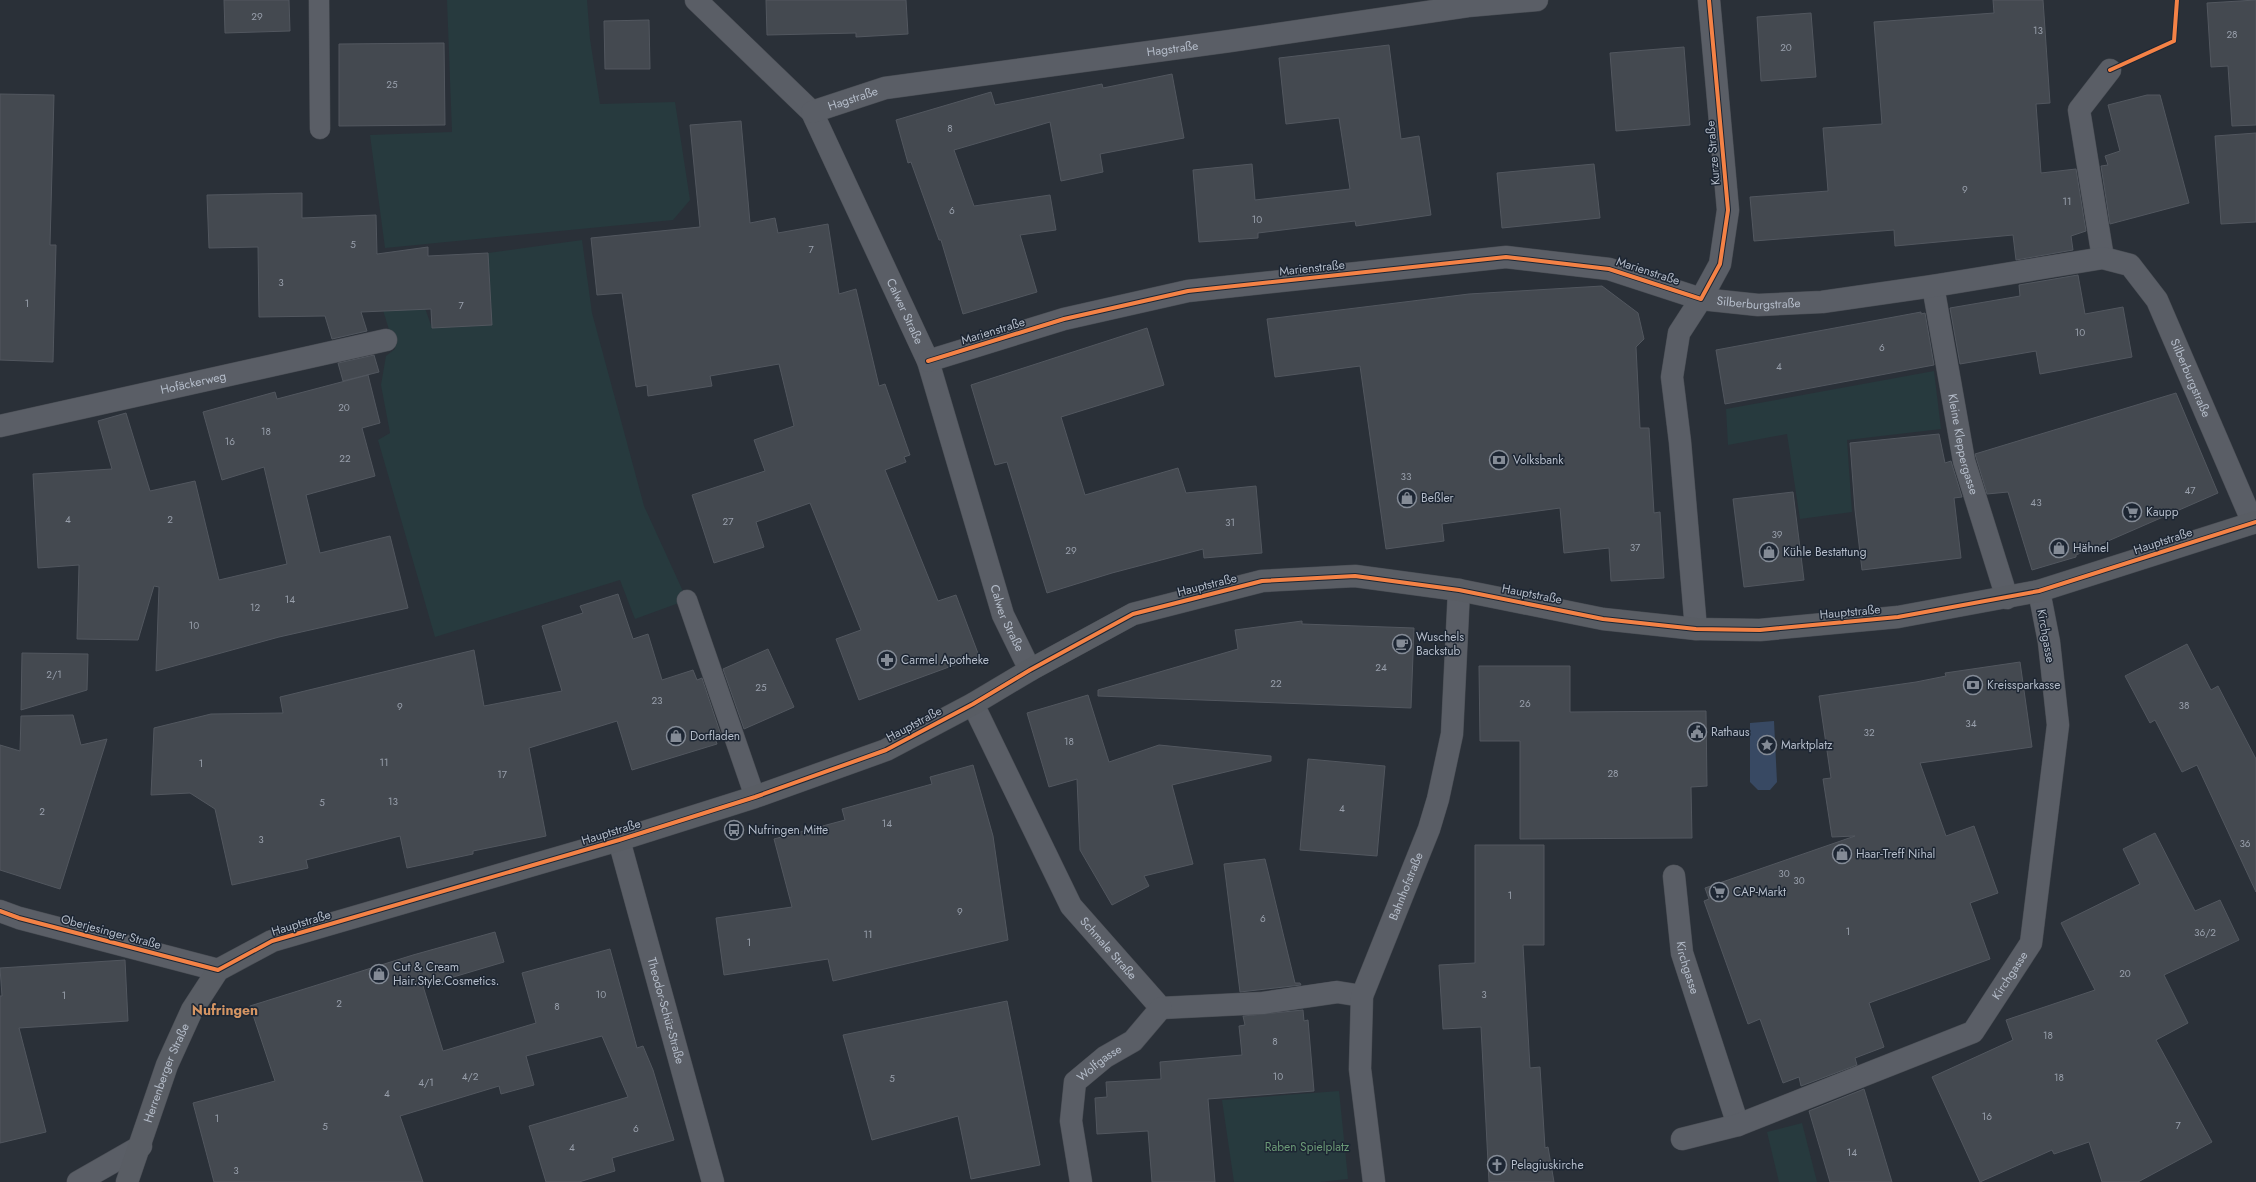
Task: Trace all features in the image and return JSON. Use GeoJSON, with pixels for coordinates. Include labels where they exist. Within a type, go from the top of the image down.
{"type":"FeatureCollection","features":[{"type":"Feature","properties":{"kind":"street","name":"Calwer Straße"},"geometry":{"type":"LineString","coordinates":[[696,0],[812,112],[928,361],[1003,615],[1030,670]]}},
{"type":"Feature","properties":{"kind":"street","name":"Hagstraße"},"geometry":{"type":"LineString","coordinates":[[812,112],[884,88],[1230,41],[1468,6],[1537,0]]}},
{"type":"Feature","properties":{"kind":"street","name":"Kurze Straße"},"geometry":{"type":"LineString","coordinates":[[1701,299],[1720,264],[1728,210],[1709,0]]}},
{"type":"Feature","properties":{"kind":"street"},"geometry":{"type":"LineString","coordinates":[[2103,258],[2079,110],[2110,70]]}},
{"type":"Feature","properties":{"kind":"street","name":"Marienstraße"},"geometry":{"type":"LineString","coordinates":[[928,361],[1064,319],[1188,291],[1506,258],[1609,269],[1701,299]]}},
{"type":"Feature","properties":{"kind":"street","name":"Silberburgstraße"},"geometry":{"type":"LineString","coordinates":[[1696,630],[1680,442],[1672,377],[1679,333],[1701,299],[1758,305],[1822,302],[1933,286],[2103,258],[2130,265],[2157,300],[2255,522]]}},
{"type":"Feature","properties":{"kind":"street","name":"Kleine Kleppergasse"},"geometry":{"type":"LineString","coordinates":[[1933,286],[1964,461],[2007,598]]}},
{"type":"Feature","properties":{"kind":"street","name":"Hofäckerweg"},"geometry":{"type":"LineString","coordinates":[[0,426],[386,340]]}},
{"type":"Feature","properties":{"kind":"street","name":"Hauptstraße"},"geometry":{"type":"LineString","coordinates":[[218,970],[272,941],[619,840],[755,797],[886,750],[973,704],[1030,670],[1133,614],[1262,581],[1355,576],[1459,590],[1603,619],[1696,630],[1760,630],[1898,618],[2007,598],[2038,591],[2255,522]]}},
{"type":"Feature","properties":{"kind":"street","name":"Bahnhofstraße"},"geometry":{"type":"LineString","coordinates":[[1374,1182],[1360,1068],[1362,996],[1428,829],[1438,799],[1452,734],[1459,590]]}},
{"type":"Feature","properties":{"kind":"street","name":"Kirchgasse"},"geometry":{"type":"LineString","coordinates":[[1682,1139],[1738,1125],[1973,1032],[2031,943],[2058,725],[2049,642],[2038,591]]}},
{"type":"Feature","properties":{"kind":"street","name":"Schmale Straße"},"geometry":{"type":"LineString","coordinates":[[973,704],[1071,906],[1161,1008]]}},
{"type":"Feature","properties":{"kind":"street","name":"Theodor-Schüz-Straße"},"geometry":{"type":"LineString","coordinates":[[619,840],[712,1182]]}},
{"type":"Feature","properties":{"kind":"street","name":"Kirchgasse"},"geometry":{"type":"LineString","coordinates":[[1674,876],[1682,953],[1738,1125]]}},
{"type":"Feature","properties":{"kind":"street","name":"Oberjesinger Straße"},"geometry":{"type":"LineString","coordinates":[[0,911],[19,918],[218,970]]}},
{"type":"Feature","properties":{"kind":"street","name":"Herrenberger Straße"},"geometry":{"type":"LineString","coordinates":[[127,1182],[141,1146],[167,1065],[192,1010],[218,970]]}},
{"type":"Feature","properties":{"kind":"street"},"geometry":{"type":"LineString","coordinates":[[1161,1008],[1263,1004],[1337,992],[1362,996]]}},
{"type":"Feature","properties":{"kind":"street","name":"Wolfgasse"},"geometry":{"type":"LineString","coordinates":[[1081,1182],[1071,1121],[1075,1082],[1105,1057],[1133,1041],[1161,1008]]}},
{"type":"Feature","properties":{"kind":"street"},"geometry":{"type":"LineString","coordinates":[[78,1182],[141,1146]]}},
{"type":"Feature","properties":{"kind":"lane"},"geometry":{"type":"LineString","coordinates":[[318,0],[320,129]]}},
{"type":"Feature","properties":{"kind":"lane"},"geometry":{"type":"LineString","coordinates":[[687,600],[755,797]]}},
{"type":"Feature","properties":{"kind":"green space"},"geometry":{"type":"Polygon","coordinates":[[[447,0],[587,0],[590,39],[600,104],[675,102],[690,200],[673,220],[385,248],[370,135],[452,132],[447,0]]]}},
{"type":"Feature","properties":{"kind":"green space"},"geometry":{"type":"Polygon","coordinates":[[[582,240],[592,313],[644,506],[687,600],[635,619],[620,580],[435,637],[378,440],[390,433],[381,385],[386,356],[395,349],[378,294],[421,297],[432,328],[492,325],[488,253],[582,240]]]}},
{"type":"Feature","properties":{"kind":"green space"},"geometry":{"type":"Polygon","coordinates":[[[1934,371],[1941,429],[1847,440],[1852,512],[1800,519],[1787,434],[1728,445],[1726,409],[1934,371]]]}},
{"type":"Feature","properties":{"kind":"green space","name":"Raben Spielplatz"},"geometry":{"type":"Polygon","coordinates":[[[1339,1091],[1348,1179],[1320,1182],[1234,1182],[1222,1100],[1339,1091]]]}},
{"type":"Feature","properties":{"kind":"green space"},"geometry":{"type":"Polygon","coordinates":[[[1802,1123],[1817,1182],[1779,1182],[1767,1132],[1802,1123]]]}},
{"type":"Feature","properties":{"kind":"water"},"geometry":{"type":"Polygon","coordinates":[[[1774,721],[1777,782],[1770,790],[1758,790],[1750,782],[1750,723],[1774,721]]]}},
{"type":"Feature","properties":{"kind":"building"},"geometry":{"type":"Polygon","coordinates":[[[224,0],[289,0],[290,31],[225,33],[224,0]]]}},
{"type":"Feature","properties":{"kind":"building"},"geometry":{"type":"Polygon","coordinates":[[[766,0],[906,0],[908,34],[856,37],[856,33],[767,35],[766,0]]]}},
{"type":"Feature","properties":{"kind":"building"},"geometry":{"type":"Polygon","coordinates":[[[1993,0],[2043,0],[2050,103],[2036,104],[2041,173],[2076,169],[2086,231],[2071,236],[2073,250],[2016,260],[2013,235],[1895,246],[1894,230],[1754,241],[1750,197],[1828,191],[1823,128],[1882,124],[1874,22],[1994,13],[1993,0]]]}},
{"type":"Feature","properties":{"kind":"building"},"geometry":{"type":"Polygon","coordinates":[[[2256,0],[2256,125],[2232,126],[2228,66],[2211,67],[2207,3],[2256,0]]]}},
{"type":"Feature","properties":{"kind":"building"},"geometry":{"type":"Polygon","coordinates":[[[1811,13],[1816,77],[1761,81],[1757,17],[1811,13]]]}},
{"type":"Feature","properties":{"kind":"building"},"geometry":{"type":"Polygon","coordinates":[[[649,20],[650,69],[605,69],[604,21],[649,20]]]}},
{"type":"Feature","properties":{"kind":"building"},"geometry":{"type":"Polygon","coordinates":[[[444,43],[445,125],[339,126],[339,44],[444,43]]]}},
{"type":"Feature","properties":{"kind":"building"},"geometry":{"type":"Polygon","coordinates":[[[1389,45],[1401,139],[1419,136],[1431,215],[1356,226],[1355,221],[1258,233],[1258,238],[1199,242],[1193,170],[1252,164],[1255,200],[1350,189],[1339,118],[1286,124],[1279,58],[1389,45]]]}},
{"type":"Feature","properties":{"kind":"building"},"geometry":{"type":"Polygon","coordinates":[[[1684,47],[1690,125],[1616,131],[1610,53],[1684,47]]]}},
{"type":"Feature","properties":{"kind":"building"},"geometry":{"type":"Polygon","coordinates":[[[1172,74],[1184,138],[1100,154],[1103,172],[1061,181],[1050,122],[954,150],[974,206],[1050,195],[1056,230],[1020,235],[1037,292],[963,314],[941,240],[939,240],[911,162],[908,163],[896,120],[991,92],[995,105],[1102,84],[1103,88],[1172,74]]]}},
{"type":"Feature","properties":{"kind":"building"},"geometry":{"type":"Polygon","coordinates":[[[0,94],[54,95],[50,245],[56,245],[53,362],[0,360],[0,94]]]}},
{"type":"Feature","properties":{"kind":"building"},"geometry":{"type":"Polygon","coordinates":[[[2147,95],[2160,95],[2189,203],[2110,224],[2101,166],[2108,165],[2105,156],[2120,151],[2108,105],[2147,95]]]}},
{"type":"Feature","properties":{"kind":"building"},"geometry":{"type":"Polygon","coordinates":[[[741,121],[750,223],[775,218],[778,233],[828,224],[839,294],[856,289],[879,386],[885,384],[910,455],[904,457],[906,462],[885,470],[938,601],[956,595],[979,656],[859,700],[836,639],[861,630],[810,503],[756,522],[764,547],[714,563],[692,495],[765,471],[754,440],[794,426],[779,364],[710,376],[712,386],[648,396],[647,385],[636,387],[622,293],[597,295],[591,238],[700,227],[690,125],[741,121]]]}},
{"type":"Feature","properties":{"kind":"building"},"geometry":{"type":"Polygon","coordinates":[[[2256,133],[2256,222],[2221,224],[2215,136],[2256,133]]]}},
{"type":"Feature","properties":{"kind":"building"},"geometry":{"type":"Polygon","coordinates":[[[1594,164],[1600,218],[1502,228],[1497,173],[1594,164]]]}},
{"type":"Feature","properties":{"kind":"building"},"geometry":{"type":"Polygon","coordinates":[[[302,193],[302,218],[376,215],[377,254],[428,247],[428,256],[488,253],[492,325],[432,328],[431,309],[361,312],[367,331],[332,339],[325,316],[259,317],[258,247],[209,248],[207,195],[302,193]]]}},
{"type":"Feature","properties":{"kind":"building"},"geometry":{"type":"Polygon","coordinates":[[[2078,275],[2085,314],[2123,307],[2132,357],[2040,374],[2036,351],[1960,364],[1950,308],[2020,296],[2019,285],[2078,275]]]}},
{"type":"Feature","properties":{"kind":"building"},"geometry":{"type":"Polygon","coordinates":[[[1602,286],[1638,313],[1644,339],[1636,347],[1640,428],[1649,428],[1654,513],[1660,512],[1664,578],[1611,581],[1609,548],[1564,553],[1560,508],[1442,524],[1444,541],[1386,549],[1360,366],[1275,377],[1267,319],[1469,294],[1602,286]]]}},
{"type":"Feature","properties":{"kind":"building"},"geometry":{"type":"Polygon","coordinates":[[[1921,312],[1921,314],[1925,313],[1934,365],[1725,404],[1716,350],[1921,312]]]}},
{"type":"Feature","properties":{"kind":"building"},"geometry":{"type":"Polygon","coordinates":[[[1147,328],[1164,385],[1061,417],[1085,495],[1178,468],[1186,493],[1256,486],[1262,553],[1204,558],[1203,549],[1112,573],[1047,593],[1007,462],[995,465],[971,385],[1147,328]]]}},
{"type":"Feature","properties":{"kind":"building"},"geometry":{"type":"Polygon","coordinates":[[[374,355],[379,372],[343,381],[338,363],[374,355]]]}},
{"type":"Feature","properties":{"kind":"building"},"geometry":{"type":"Polygon","coordinates":[[[368,375],[380,423],[362,428],[375,476],[306,495],[320,553],[390,536],[408,608],[279,637],[156,671],[159,587],[154,586],[138,640],[77,639],[79,565],[38,568],[33,474],[112,469],[98,421],[126,413],[150,491],[195,481],[219,580],[287,564],[264,467],[222,480],[203,412],[275,392],[277,399],[368,375]]]}},
{"type":"Feature","properties":{"kind":"building"},"geometry":{"type":"Polygon","coordinates":[[[2176,393],[2218,493],[2076,555],[2076,557],[2032,570],[2008,492],[1987,494],[1975,454],[2176,393]]]}},
{"type":"Feature","properties":{"kind":"building"},"geometry":{"type":"Polygon","coordinates":[[[1939,434],[1945,463],[1951,461],[1962,497],[1954,498],[1961,558],[1862,570],[1855,510],[1850,443],[1939,434]]]}},
{"type":"Feature","properties":{"kind":"building"},"geometry":{"type":"Polygon","coordinates":[[[1793,492],[1804,580],[1744,587],[1733,499],[1793,492]]]}},
{"type":"Feature","properties":{"kind":"building"},"geometry":{"type":"Polygon","coordinates":[[[618,594],[633,639],[648,634],[662,680],[693,670],[697,680],[702,678],[722,738],[716,741],[717,744],[632,770],[617,721],[529,748],[546,836],[473,851],[473,854],[407,868],[400,836],[306,860],[308,868],[232,885],[215,809],[190,793],[151,795],[154,728],[211,714],[283,713],[280,697],[474,650],[484,706],[562,691],[542,626],[583,613],[580,606],[618,594]]]}},
{"type":"Feature","properties":{"kind":"building"},"geometry":{"type":"Polygon","coordinates":[[[1302,621],[1302,624],[1414,628],[1411,708],[1098,696],[1098,690],[1238,649],[1235,630],[1302,621]]]}},
{"type":"Feature","properties":{"kind":"building"},"geometry":{"type":"Polygon","coordinates":[[[2187,644],[2211,690],[2218,686],[2256,759],[2256,892],[2197,765],[2182,772],[2155,720],[2150,723],[2125,676],[2187,644]]]}},
{"type":"Feature","properties":{"kind":"building"},"geometry":{"type":"Polygon","coordinates":[[[768,649],[794,707],[744,729],[723,669],[768,649]]]}},
{"type":"Feature","properties":{"kind":"building"},"geometry":{"type":"Polygon","coordinates":[[[22,653],[88,654],[87,690],[21,710],[22,653]]]}},
{"type":"Feature","properties":{"kind":"building"},"geometry":{"type":"Polygon","coordinates":[[[2020,662],[2032,747],[1920,763],[1946,836],[1974,826],[1998,893],[1970,903],[1990,959],[1869,1003],[1884,1047],[1855,1058],[1857,1065],[1801,1086],[1799,1077],[1783,1083],[1760,1019],[1748,1024],[1704,901],[1709,899],[1705,888],[1855,836],[1832,837],[1823,779],[1831,778],[1819,696],[1916,682],[1946,676],[1945,673],[2020,662]]]}},
{"type":"Feature","properties":{"kind":"building","name":"Rathaus"},"geometry":{"type":"Polygon","coordinates":[[[1479,666],[1570,666],[1570,712],[1706,711],[1707,786],[1691,787],[1692,838],[1520,839],[1520,741],[1480,741],[1479,666]]]}},
{"type":"Feature","properties":{"kind":"building"},"geometry":{"type":"Polygon","coordinates":[[[1088,695],[1109,762],[1159,745],[1271,756],[1271,761],[1172,785],[1193,864],[1144,876],[1149,886],[1112,905],[1080,850],[1077,779],[1049,787],[1027,713],[1088,695]]]}},
{"type":"Feature","properties":{"kind":"building"},"geometry":{"type":"Polygon","coordinates":[[[73,715],[81,745],[107,739],[60,889],[0,870],[0,745],[20,751],[21,716],[73,715]]]}},
{"type":"Feature","properties":{"kind":"building"},"geometry":{"type":"Polygon","coordinates":[[[1308,759],[1385,766],[1377,856],[1300,850],[1308,759]]]}},
{"type":"Feature","properties":{"kind":"building"},"geometry":{"type":"Polygon","coordinates":[[[973,765],[993,836],[1008,940],[833,981],[828,959],[724,975],[716,918],[792,907],[774,839],[845,820],[842,809],[932,784],[930,777],[973,765]]]}},
{"type":"Feature","properties":{"kind":"building"},"geometry":{"type":"Polygon","coordinates":[[[2155,833],[2195,911],[2220,900],[2239,940],[2164,975],[2188,1023],[2156,1040],[2212,1142],[2138,1182],[2102,1182],[2089,1142],[2054,1154],[2052,1150],[1980,1182],[1932,1077],[2013,1040],[2006,1020],[2095,990],[2061,923],[2140,884],[2123,849],[2155,833]]]}},
{"type":"Feature","properties":{"kind":"building"},"geometry":{"type":"Polygon","coordinates":[[[1475,845],[1544,845],[1544,945],[1523,945],[1530,1068],[1540,1067],[1545,1148],[1548,1147],[1554,1182],[1489,1182],[1481,1027],[1443,1029],[1439,965],[1475,963],[1475,845]]]}},
{"type":"Feature","properties":{"kind":"building"},"geometry":{"type":"Polygon","coordinates":[[[1265,859],[1295,983],[1300,983],[1301,985],[1240,992],[1224,864],[1265,859]]]}},
{"type":"Feature","properties":{"kind":"building"},"geometry":{"type":"Polygon","coordinates":[[[495,932],[504,962],[423,986],[443,1051],[536,1023],[522,973],[610,949],[637,1048],[643,1046],[653,1070],[674,1140],[612,1158],[615,1171],[579,1182],[546,1182],[529,1126],[628,1097],[602,1036],[526,1056],[534,1085],[501,1094],[499,1086],[400,1116],[423,1182],[214,1182],[193,1103],[275,1081],[250,1006],[413,955],[495,932]]]}},
{"type":"Feature","properties":{"kind":"building"},"geometry":{"type":"Polygon","coordinates":[[[125,960],[128,1021],[19,1028],[46,1132],[0,1143],[0,996],[2,996],[0,968],[125,960]]]}},
{"type":"Feature","properties":{"kind":"building"},"geometry":{"type":"Polygon","coordinates":[[[1007,1001],[1040,1165],[971,1179],[958,1116],[872,1140],[843,1035],[1007,1001]]]}},
{"type":"Feature","properties":{"kind":"building"},"geometry":{"type":"Polygon","coordinates":[[[1303,1010],[1304,1021],[1308,1020],[1314,1091],[1208,1099],[1215,1182],[1152,1182],[1148,1131],[1097,1134],[1095,1098],[1107,1097],[1106,1082],[1161,1079],[1160,1062],[1242,1055],[1239,1026],[1245,1025],[1243,1016],[1303,1010]]]}},
{"type":"Feature","properties":{"kind":"building"},"geometry":{"type":"Polygon","coordinates":[[[1864,1089],[1892,1182],[1830,1182],[1809,1111],[1864,1089]]]}},
{"type":"Feature","properties":{"kind":"cycle path"},"geometry":{"type":"LineString","coordinates":[[928,361],[1064,319],[1188,291],[1506,257],[1609,269],[1701,299],[1720,264],[1728,210],[1709,0]]}},
{"type":"Feature","properties":{"kind":"cycle path"},"geometry":{"type":"LineString","coordinates":[[2110,70],[2174,41],[2177,0]]}},
{"type":"Feature","properties":{"kind":"cycle path"},"geometry":{"type":"LineString","coordinates":[[0,911],[19,918],[218,970],[272,941],[619,840],[755,797],[886,750],[973,704],[1030,670],[1133,614],[1262,581],[1355,576],[1459,590],[1603,619],[1696,629],[1760,630],[1898,617],[2039,591],[2256,522]]}},
{"type":"Feature","properties":{"kind":"place","name":"Volksbank"},"geometry":{"type":"Point","coordinates":[1499,460]}},
{"type":"Feature","properties":{"kind":"place","name":"Beßler"},"geometry":{"type":"Point","coordinates":[1407,498]}},
{"type":"Feature","properties":{"kind":"place","name":"Kaupp"},"geometry":{"type":"Point","coordinates":[2132,512]}},
{"type":"Feature","properties":{"kind":"place","name":"Hähnel"},"geometry":{"type":"Point","coordinates":[2059,548]}},
{"type":"Feature","properties":{"kind":"place","name":"Kühle Bestattung"},"geometry":{"type":"Point","coordinates":[1769,552]}},
{"type":"Feature","properties":{"kind":"place","name":"Wuschels Backstub"},"geometry":{"type":"Point","coordinates":[1402,644]}},
{"type":"Feature","properties":{"kind":"place","name":"Carmel Apotheke"},"geometry":{"type":"Point","coordinates":[887,660]}},
{"type":"Feature","properties":{"kind":"place","name":"Kreissparkasse"},"geometry":{"type":"Point","coordinates":[1973,685]}},
{"type":"Feature","properties":{"kind":"place","name":"Rathaus"},"geometry":{"type":"Point","coordinates":[1697,732]}},
{"type":"Feature","properties":{"kind":"place","name":"Dorfladen"},"geometry":{"type":"Point","coordinates":[676,736]}},
{"type":"Feature","properties":{"kind":"place","name":"Marktplatz"},"geometry":{"type":"Point","coordinates":[1767,745]}},
{"type":"Feature","properties":{"kind":"place","name":"Nufringen Mitte"},"geometry":{"type":"Point","coordinates":[734,830]}},
{"type":"Feature","properties":{"kind":"place","name":"Haar-Treff Nihal"},"geometry":{"type":"Point","coordinates":[1842,854]}},
{"type":"Feature","properties":{"kind":"place","name":"CAP-Markt"},"geometry":{"type":"Point","coordinates":[1719,892]}},
{"type":"Feature","properties":{"kind":"place","name":"Cut & Cream Hair.Style.Cosmetics."},"geometry":{"type":"Point","coordinates":[379,974]}},
{"type":"Feature","properties":{"kind":"place","name":"Pelagiuskirche"},"geometry":{"type":"Point","coordinates":[1497,1165]}},
{"type":"Feature","properties":{"kind":"district","name":"Nufringen"},"geometry":{"type":"Point","coordinates":[225,1010]}}]}
